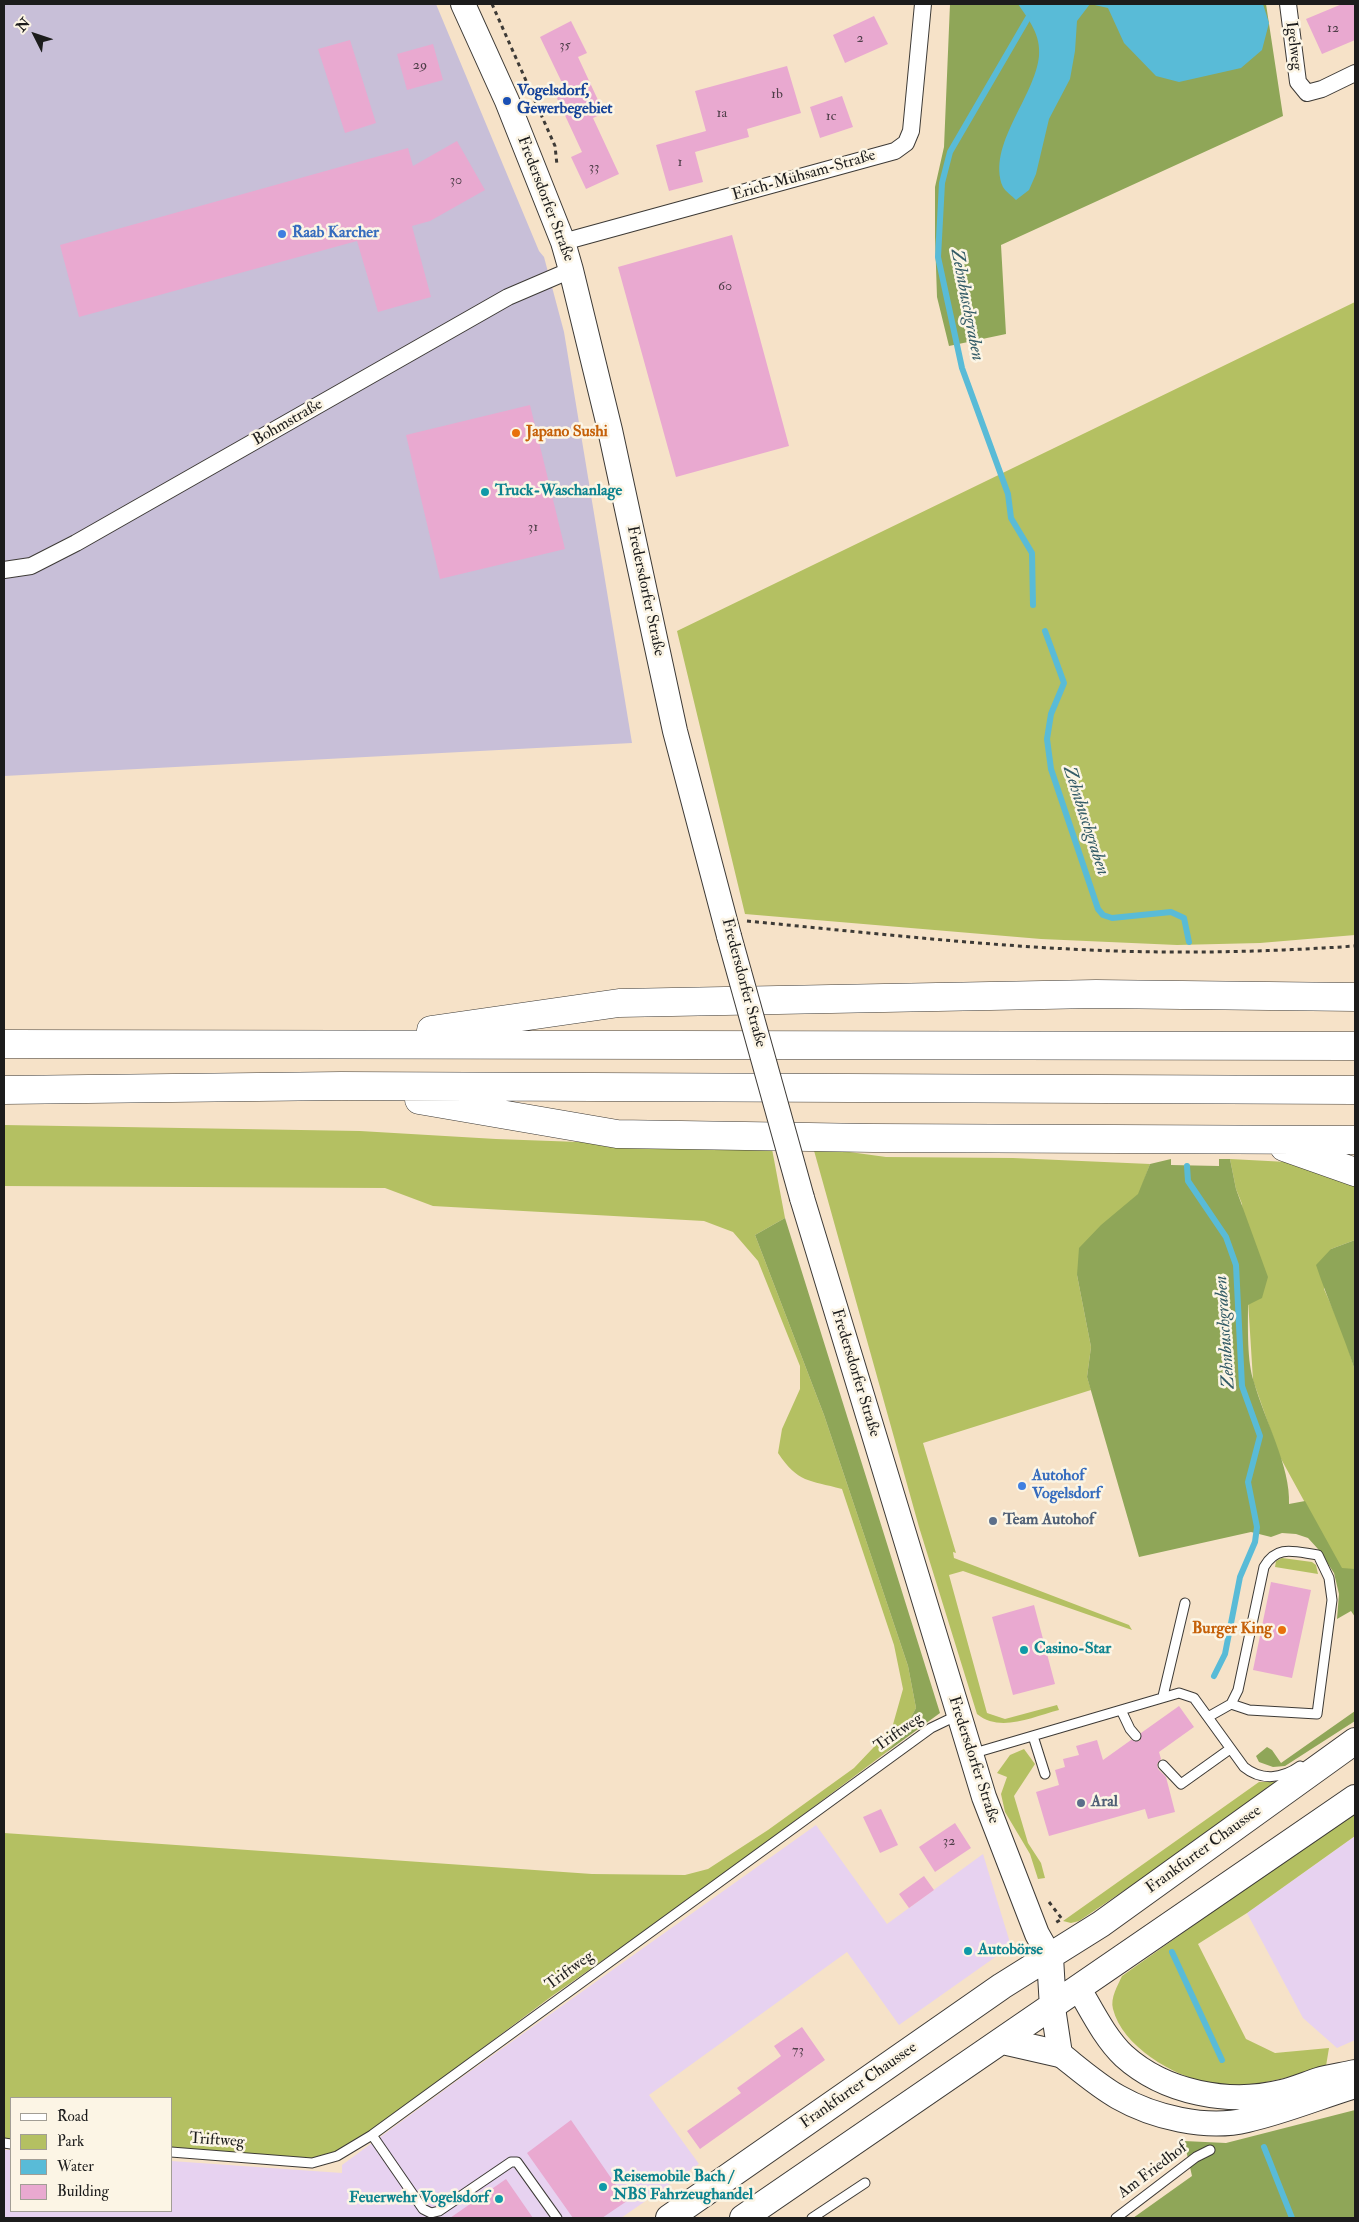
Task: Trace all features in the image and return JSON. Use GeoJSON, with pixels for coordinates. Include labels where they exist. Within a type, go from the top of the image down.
{"type":"FeatureCollection","features":[{"type":"Feature","properties":{"kind":"highway"},"geometry":{"type":"LineString","coordinates":[[337,1044],[618,1003],[1096,994],[1355,997]]}},
{"type":"Feature","properties":{"kind":"highway"},"geometry":{"type":"LineString","coordinates":[[4,1044],[1355,1046]]}},
{"type":"Feature","properties":{"kind":"highway"},"geometry":{"type":"LineString","coordinates":[[342,1086],[617,1134],[883,1138],[1355,1140]]}},
{"type":"Feature","properties":{"kind":"highway"},"geometry":{"type":"LineString","coordinates":[[4,1090],[342,1086],[1355,1090]]}},
{"type":"Feature","properties":{"kind":"highway"},"geometry":{"type":"LineString","coordinates":[[1262,1140],[1355,1172]]}},
{"type":"Feature","properties":{"kind":"main road","name":"Frankfurter Chaussee"},"geometry":{"type":"LineString","coordinates":[[669,2218],[1002,1986],[1109,1918],[1345,1742]]}},
{"type":"Feature","properties":{"kind":"main road"},"geometry":{"type":"LineString","coordinates":[[744,2218],[1053,2008],[1355,1798]]}},
{"type":"Feature","properties":{"kind":"main road"},"geometry":{"type":"LineString","coordinates":[[1050,1957],[1079,1989]]}},
{"type":"Feature","properties":{"kind":"main road"},"geometry":{"type":"LineString","coordinates":[[1050,1957],[1053,2008]]}},
{"type":"Feature","properties":{"kind":"main road"},"geometry":{"type":"LineString","coordinates":[[1003,2041],[1060,2054]]}},
{"type":"Feature","properties":{"kind":"street","name":"Fredersdorfer Straße"},"geometry":{"type":"LineString","coordinates":[[463,4],[507,101],[563,242],[610,430],[675,731],[802,1198],[958,1715],[1000,1841],[1037,1934],[1050,1957]]}},
{"type":"Feature","properties":{"kind":"street","name":"Erich-Mühsam-Straße"},"geometry":{"type":"LineString","coordinates":[[563,242],[895,150],[906,144],[911,131],[923,4]]}},
{"type":"Feature","properties":{"kind":"street","name":"Igelweg"},"geometry":{"type":"LineString","coordinates":[[1288,4],[1298,82],[1307,93],[1322,89],[1355,73]]}},
{"type":"Feature","properties":{"kind":"street","name":"Bohmstraße"},"geometry":{"type":"LineString","coordinates":[[4,570],[31,566],[76,543],[508,297],[571,270]]}},
{"type":"Feature","properties":{"kind":"street"},"geometry":{"type":"LineString","coordinates":[[1079,1989],[1098,2021],[1124,2056],[1155,2077],[1205,2094],[1232,2098],[1256,2096],[1282,2092],[1320,2079],[1355,2072]]}},
{"type":"Feature","properties":{"kind":"street"},"geometry":{"type":"LineString","coordinates":[[1053,2008],[1060,2054],[1118,2097],[1146,2110],[1192,2121],[1224,2123],[1246,2121],[1355,2086]]}},
{"type":"Feature","properties":{"kind":"lane"},"geometry":{"type":"LineString","coordinates":[[1208,1718],[1231,1704],[1238,1690],[1264,1567],[1270,1557],[1281,1551],[1318,1555],[1329,1578],[1332,1600],[1318,1714],[1249,1710],[1231,1704]]}},
{"type":"Feature","properties":{"kind":"lane"},"geometry":{"type":"LineString","coordinates":[[1163,1696],[1185,1603]]}},
{"type":"Feature","properties":{"kind":"lane"},"geometry":{"type":"LineString","coordinates":[[971,1754],[1163,1696],[1179,1693],[1194,1698],[1244,1767],[1255,1776],[1274,1777],[1296,1769],[1311,1759]]}},
{"type":"Feature","properties":{"kind":"lane"},"geometry":{"type":"LineString","coordinates":[[1121,1710],[1130,1729],[1136,1736]]}},
{"type":"Feature","properties":{"kind":"lane","name":"Triftweg"},"geometry":{"type":"LineString","coordinates":[[172,2152],[312,2163],[337,2156],[372,2135],[931,1728],[958,1715]]}},
{"type":"Feature","properties":{"kind":"lane"},"geometry":{"type":"LineString","coordinates":[[1345,1742],[1355,1732]]}},
{"type":"Feature","properties":{"kind":"lane"},"geometry":{"type":"LineString","coordinates":[[1033,1736],[1045,1774]]}},
{"type":"Feature","properties":{"kind":"lane"},"geometry":{"type":"LineString","coordinates":[[1163,1765],[1182,1784],[1230,1749]]}},
{"type":"Feature","properties":{"kind":"lane"},"geometry":{"type":"LineString","coordinates":[[372,2135],[423,2209],[431,2213],[439,2211],[511,2162],[517,2162],[557,2218]]}},
{"type":"Feature","properties":{"kind":"lane","name":"Am Friedhof"},"geometry":{"type":"LineString","coordinates":[[1116,2218],[1196,2157],[1210,2150]]}},
{"type":"Feature","properties":{"kind":"lane"},"geometry":{"type":"LineString","coordinates":[[812,2218],[865,2183]]}},
{"type":"Feature","properties":{"kind":"path"},"geometry":{"type":"LineString","coordinates":[[728,929],[738,920],[1089,950],[1170,952],[1261,951],[1355,946]]}},
{"type":"Feature","properties":{"kind":"shaded area"},"geometry":{"type":"Polygon","coordinates":[[[4,4],[436,4],[539,251],[544,257],[564,332],[632,743],[4,776],[4,4]]]}},
{"type":"Feature","properties":{"kind":"shaded area"},"geometry":{"type":"Polygon","coordinates":[[[816,1825],[887,1924],[983,1854],[1011,1946],[899,2025],[847,1952],[649,2095],[699,2164],[621,2218],[4,2218],[4,2150],[10,2150],[10,2212],[172,2212],[172,2161],[342,2173],[342,2165],[816,1825]]]}},
{"type":"Feature","properties":{"kind":"shaded area"},"geometry":{"type":"Polygon","coordinates":[[[1355,1836],[1355,2040],[1337,2048],[1303,2018],[1247,1913],[1355,1836]]]}},
{"type":"Feature","properties":{"kind":"green space"},"geometry":{"type":"Polygon","coordinates":[[[950,4],[1266,4],[1283,116],[1001,245],[1006,334],[949,346],[937,297],[935,187],[944,147],[950,4]]]}},
{"type":"Feature","properties":{"kind":"green space"},"geometry":{"type":"Polygon","coordinates":[[[1355,302],[1355,935],[1260,943],[1177,945],[1041,939],[745,914],[677,631],[1355,302]]]}},
{"type":"Feature","properties":{"kind":"green space"},"geometry":{"type":"Polygon","coordinates":[[[4,1125],[360,1131],[496,1139],[772,1149],[785,1218],[755,1235],[824,1415],[908,1666],[916,1708],[899,1739],[884,1754],[700,1892],[552,1996],[361,2139],[334,2154],[311,2158],[172,2148],[172,2097],[10,2097],[10,2139],[4,2139],[4,1833],[592,1874],[685,1875],[708,1869],[768,1830],[854,1768],[892,1728],[903,1689],[894,1645],[842,1489],[805,1479],[792,1470],[778,1453],[782,1429],[800,1389],[800,1366],[758,1261],[733,1232],[704,1221],[433,1206],[385,1188],[4,1186],[4,1125]]]}},
{"type":"Feature","properties":{"kind":"green space"},"geometry":{"type":"Polygon","coordinates":[[[813,1147],[886,1157],[1013,1158],[1150,1164],[1139,1194],[1123,1208],[1077,1275],[1091,1347],[1087,1377],[1091,1390],[923,1443],[956,1553],[953,1552],[954,1558],[1129,1625],[1132,1630],[963,1571],[949,1575],[987,1713],[1005,1719],[1057,1705],[1059,1710],[1006,1723],[986,1720],[977,1714],[919,1527],[813,1147]]]}},
{"type":"Feature","properties":{"kind":"green space"},"geometry":{"type":"Polygon","coordinates":[[[1171,1159],[1171,1165],[1219,1166],[1219,1159],[1230,1159],[1236,1189],[1268,1277],[1262,1298],[1248,1305],[1250,1365],[1258,1396],[1286,1475],[1289,1504],[1305,1501],[1342,1568],[1355,1569],[1355,1617],[1351,1611],[1337,1619],[1339,1594],[1334,1573],[1308,1538],[1296,1534],[1282,1533],[1271,1537],[1251,1532],[1139,1557],[1087,1377],[1091,1347],[1077,1275],[1079,1248],[1101,1225],[1138,1194],[1150,1164],[1171,1159]]]}},
{"type":"Feature","properties":{"kind":"green space"},"geometry":{"type":"Polygon","coordinates":[[[1230,1159],[1287,1162],[1355,1183],[1355,1240],[1331,1249],[1324,1289],[1343,1332],[1355,1371],[1355,1594],[1280,1457],[1253,1380],[1242,1204],[1236,1189],[1230,1159]]]}},
{"type":"Feature","properties":{"kind":"green space"},"geometry":{"type":"Polygon","coordinates":[[[785,1218],[940,1713],[884,1754],[899,1739],[916,1708],[908,1666],[824,1415],[755,1235],[785,1218]]]}},
{"type":"Feature","properties":{"kind":"green space"},"geometry":{"type":"Polygon","coordinates":[[[1355,1240],[1355,1371],[1316,1265],[1331,1249],[1355,1240]]]}},
{"type":"Feature","properties":{"kind":"green space"},"geometry":{"type":"Polygon","coordinates":[[[1282,1558],[1312,1562],[1316,1565],[1318,1574],[1275,1567],[1276,1561],[1282,1558]]]}},
{"type":"Feature","properties":{"kind":"green space"},"geometry":{"type":"Polygon","coordinates":[[[1355,1711],[1355,1721],[1285,1766],[1273,1767],[1259,1762],[1256,1756],[1267,1747],[1272,1750],[1281,1763],[1355,1711]]]}},
{"type":"Feature","properties":{"kind":"green space"},"geometry":{"type":"Polygon","coordinates":[[[1024,1749],[1035,1764],[1014,1796],[1028,1843],[1041,1863],[1045,1878],[1038,1879],[1030,1854],[1005,1812],[1001,1794],[1007,1777],[997,1773],[1010,1755],[1024,1749]]]}},
{"type":"Feature","properties":{"kind":"green space"},"geometry":{"type":"Polygon","coordinates":[[[1259,1782],[1285,1782],[1079,1921],[1071,1923],[1063,1921],[1259,1782]]]}},
{"type":"Feature","properties":{"kind":"green space"},"geometry":{"type":"Polygon","coordinates":[[[1355,1811],[1355,1836],[1247,1913],[1198,1944],[1246,2039],[1275,2053],[1329,2048],[1326,2066],[1268,2082],[1224,2085],[1209,2083],[1180,2074],[1138,2047],[1118,2023],[1112,2005],[1113,1996],[1122,1976],[1355,1811]]]}},
{"type":"Feature","properties":{"kind":"green space"},"geometry":{"type":"Polygon","coordinates":[[[1355,2110],[1355,2218],[1133,2218],[1192,2176],[1184,2141],[1226,2143],[1355,2110]]]}},
{"type":"Feature","properties":{"kind":"water"},"geometry":{"type":"Polygon","coordinates":[[[1018,4],[1090,4],[1077,21],[1075,51],[1070,79],[1049,119],[1036,174],[1029,190],[1016,200],[1003,187],[1000,171],[1001,155],[1013,121],[1036,72],[1039,56],[1036,35],[1018,4]]]}},
{"type":"Feature","properties":{"kind":"water"},"geometry":{"type":"Polygon","coordinates":[[[1090,4],[1263,4],[1269,23],[1262,50],[1241,68],[1179,82],[1156,76],[1124,43],[1108,8],[1090,4]]]}},
{"type":"Feature","properties":{"kind":"building"},"geometry":{"type":"Polygon","coordinates":[[[1342,4],[1355,4],[1355,40],[1322,54],[1306,19],[1342,4]]]}},
{"type":"Feature","properties":{"kind":"building"},"geometry":{"type":"Polygon","coordinates":[[[874,16],[888,44],[845,63],[833,35],[874,16]]]}},
{"type":"Feature","properties":{"kind":"building"},"geometry":{"type":"Polygon","coordinates":[[[571,21],[587,53],[578,57],[604,113],[593,118],[619,174],[586,189],[571,157],[582,152],[556,96],[566,91],[540,37],[571,21]]]}},
{"type":"Feature","properties":{"kind":"building"},"geometry":{"type":"Polygon","coordinates":[[[350,40],[376,123],[345,133],[318,49],[350,40]]]}},
{"type":"Feature","properties":{"kind":"building"},"geometry":{"type":"Polygon","coordinates":[[[433,44],[443,80],[407,90],[397,54],[433,44]]]}},
{"type":"Feature","properties":{"kind":"building"},"geometry":{"type":"Polygon","coordinates":[[[787,66],[801,113],[747,129],[749,137],[695,152],[703,182],[669,191],[656,145],[706,131],[695,91],[787,66]]]}},
{"type":"Feature","properties":{"kind":"building"},"geometry":{"type":"Polygon","coordinates":[[[842,96],[853,127],[820,138],[810,107],[842,96]]]}},
{"type":"Feature","properties":{"kind":"building","name":"Raab Karcher"},"geometry":{"type":"Polygon","coordinates":[[[457,141],[485,190],[430,221],[412,226],[431,297],[378,312],[357,241],[79,317],[60,245],[408,148],[413,166],[457,141]]]}},
{"type":"Feature","properties":{"kind":"building"},"geometry":{"type":"Polygon","coordinates":[[[732,235],[789,446],[676,477],[618,267],[732,235]]]}},
{"type":"Feature","properties":{"kind":"building","name":"Truck-Waschanlage"},"geometry":{"type":"Polygon","coordinates":[[[530,405],[565,549],[440,579],[406,435],[530,405]]]}},
{"type":"Feature","properties":{"kind":"building","name":"Burger King"},"geometry":{"type":"Polygon","coordinates":[[[1271,1582],[1311,1590],[1292,1678],[1253,1670],[1271,1582]]]}},
{"type":"Feature","properties":{"kind":"building","name":"Casino-Star"},"geometry":{"type":"Polygon","coordinates":[[[1034,1605],[1055,1684],[1013,1695],[992,1617],[1034,1605]]]}},
{"type":"Feature","properties":{"kind":"building"},"geometry":{"type":"Polygon","coordinates":[[[1179,1706],[1194,1727],[1159,1752],[1161,1759],[1157,1764],[1158,1769],[1166,1777],[1175,1812],[1148,1819],[1145,1809],[1049,1836],[1036,1792],[1059,1785],[1055,1770],[1065,1767],[1063,1759],[1079,1755],[1076,1746],[1097,1740],[1103,1760],[1131,1740],[1140,1741],[1141,1733],[1179,1706]]]}},
{"type":"Feature","properties":{"kind":"building"},"geometry":{"type":"Polygon","coordinates":[[[881,1809],[898,1845],[880,1853],[863,1817],[881,1809]]]}},
{"type":"Feature","properties":{"kind":"building"},"geometry":{"type":"Polygon","coordinates":[[[955,1823],[971,1848],[935,1872],[919,1847],[955,1823]]]}},
{"type":"Feature","properties":{"kind":"building"},"geometry":{"type":"Polygon","coordinates":[[[924,1876],[934,1890],[909,1908],[899,1894],[924,1876]]]}},
{"type":"Feature","properties":{"kind":"building"},"geometry":{"type":"Polygon","coordinates":[[[802,2027],[825,2060],[700,2149],[687,2131],[741,2093],[737,2088],[781,2056],[774,2046],[802,2027]]]}},
{"type":"Feature","properties":{"kind":"building"},"geometry":{"type":"Polygon","coordinates":[[[571,2120],[627,2201],[602,2218],[573,2218],[527,2153],[571,2120]]]}},
{"type":"Feature","properties":{"kind":"building","name":"Feuerwehr Vogelsdorf"},"geometry":{"type":"Polygon","coordinates":[[[506,2179],[533,2218],[450,2218],[506,2179]]]}},
{"type":"Feature","properties":{"kind":"waterway","name":"Zehnbuschgraben"},"geometry":{"type":"LineString","coordinates":[[1028,18],[950,152],[942,183],[938,257],[962,368],[1008,494],[1011,518],[1032,553],[1033,605]]}},
{"type":"Feature","properties":{"kind":"waterway","name":"Zehnbuschgraben"},"geometry":{"type":"LineString","coordinates":[[1045,631],[1064,683],[1051,714],[1047,739],[1051,769],[1098,909],[1103,915],[1112,918],[1171,912],[1184,918],[1189,942]]}},
{"type":"Feature","properties":{"kind":"waterway","name":"Zehnbuschgraben"},"geometry":{"type":"LineString","coordinates":[[1187,1166],[1188,1181],[1226,1237],[1236,1265],[1242,1386],[1260,1436],[1248,1482],[1257,1527],[1255,1542],[1240,1577],[1225,1654],[1214,1676]]}},
{"type":"Feature","properties":{"kind":"waterway","name":"Zehnbuschgraben"},"geometry":{"type":"LineString","coordinates":[[1172,1952],[1222,2060]]}},
{"type":"Feature","properties":{"kind":"waterway","name":"Zehnbuschgraben"},"geometry":{"type":"LineString","coordinates":[[1264,2147],[1292,2218]]}},
{"type":"Feature","properties":{"kind":"place","name":"Vogelsdorf, Gewerbegebiet"},"geometry":{"type":"Point","coordinates":[507,101]}},
{"type":"Feature","properties":{"kind":"place","name":"Raab Karcher"},"geometry":{"type":"Point","coordinates":[282,234]}},
{"type":"Feature","properties":{"kind":"place","name":"Japano Sushi"},"geometry":{"type":"Point","coordinates":[516,433]}},
{"type":"Feature","properties":{"kind":"place","name":"Truck-Waschanlage"},"geometry":{"type":"Point","coordinates":[485,492]}},
{"type":"Feature","properties":{"kind":"place","name":"Autohof Vogelsdorf"},"geometry":{"type":"Point","coordinates":[1022,1486]}},
{"type":"Feature","properties":{"kind":"place","name":"Team Autohof"},"geometry":{"type":"Point","coordinates":[993,1521]}},
{"type":"Feature","properties":{"kind":"place","name":"Burger King"},"geometry":{"type":"Point","coordinates":[1282,1630]}},
{"type":"Feature","properties":{"kind":"place","name":"Casino-Star"},"geometry":{"type":"Point","coordinates":[1024,1650]}},
{"type":"Feature","properties":{"kind":"place","name":"Aral"},"geometry":{"type":"Point","coordinates":[1081,1803]}},
{"type":"Feature","properties":{"kind":"place","name":"Autobörse"},"geometry":{"type":"Point","coordinates":[968,1951]}},
{"type":"Feature","properties":{"kind":"place","name":"Reisemobile Bach / NBS Fahrzeughandel"},"geometry":{"type":"Point","coordinates":[603,2187]}},
{"type":"Feature","properties":{"kind":"place","name":"Feuerwehr Vogelsdorf"},"geometry":{"type":"Point","coordinates":[499,2199]}}]}
